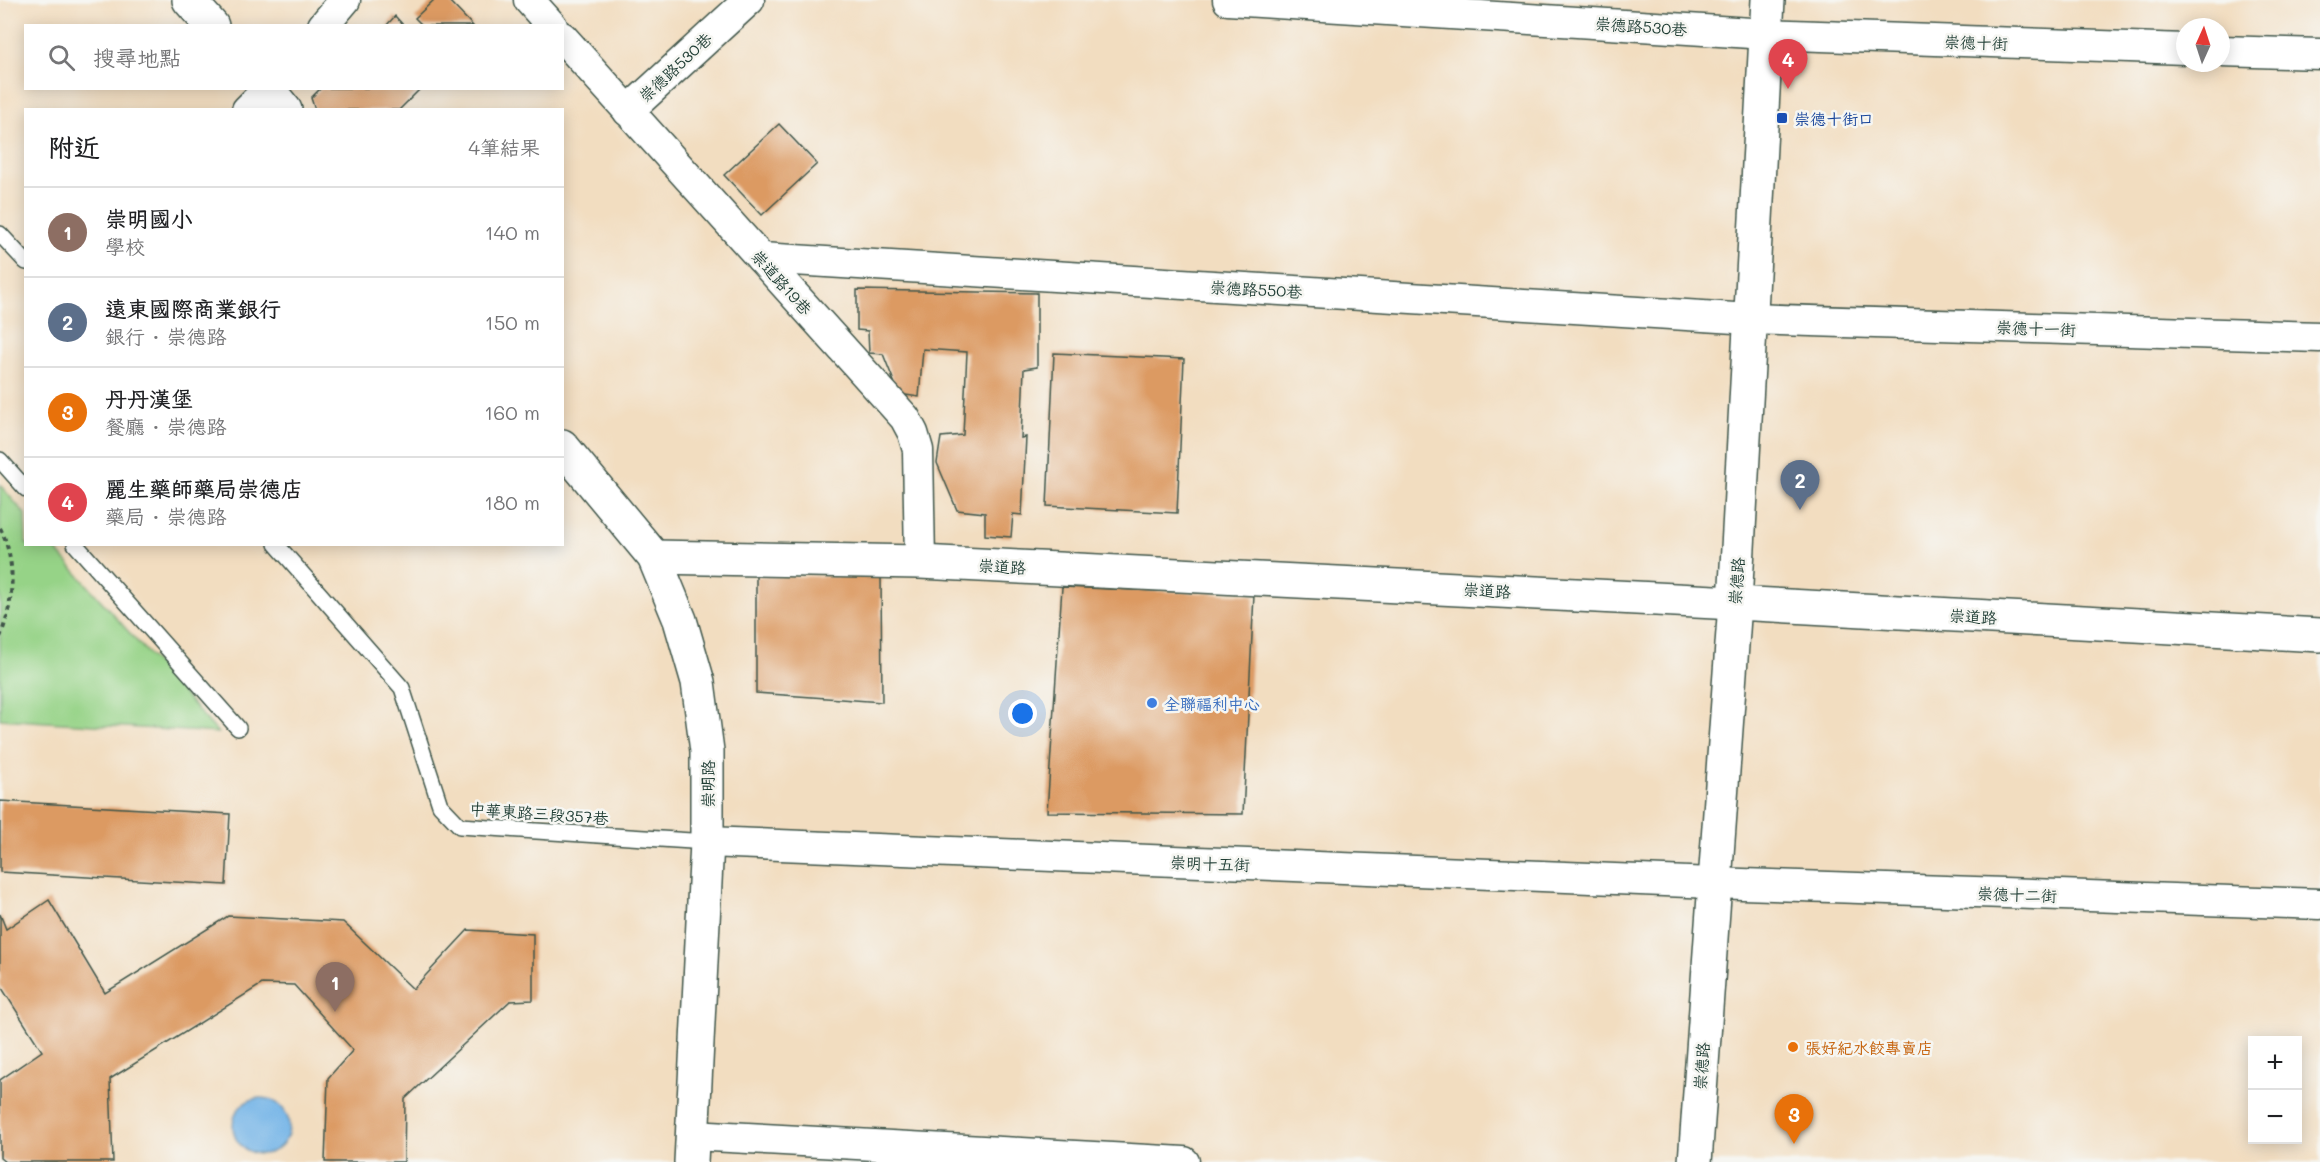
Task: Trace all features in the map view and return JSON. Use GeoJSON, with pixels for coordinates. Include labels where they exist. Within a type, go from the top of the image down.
{"type":"FeatureCollection","features":[{"type":"Feature","properties":{"kind":"street"},"geometry":{"type":"LineString","coordinates":[[189,0],[210,24]]}},
{"type":"Feature","properties":{"kind":"street"},"geometry":{"type":"LineString","coordinates":[[325,24],[345,0]]}},
{"type":"Feature","properties":{"kind":"street"},"geometry":{"type":"LineString","coordinates":[[530,0],[550,24]]}},
{"type":"Feature","properties":{"kind":"street","name":"崇德路530巷"},"geometry":{"type":"LineString","coordinates":[[628,111],[749,0]]}},
{"type":"Feature","properties":{"kind":"street","name":"崇德路530巷"},"geometry":{"type":"LineString","coordinates":[[1228,0],[1767,34]]}},
{"type":"Feature","properties":{"kind":"street","name":"崇德路"},"geometry":{"type":"LineString","coordinates":[[1695,1162],[1713,883],[1735,603],[1768,0]]}},
{"type":"Feature","properties":{"kind":"street","name":"崇德十街"},"geometry":{"type":"LineString","coordinates":[[1767,34],[2176,49]]}},
{"type":"Feature","properties":{"kind":"street","name":"崇道路19巷"},"geometry":{"type":"LineString","coordinates":[[564,39],[904,418],[913,433],[918,450],[920,562]]}},
{"type":"Feature","properties":{"kind":"street"},"geometry":{"type":"LineString","coordinates":[[2230,51],[2320,54]]}},
{"type":"Feature","properties":{"kind":"street"},"geometry":{"type":"LineString","coordinates":[[249,108],[267,90]]}},
{"type":"Feature","properties":{"kind":"street"},"geometry":{"type":"LineString","coordinates":[[269,90],[283,108]]}},
{"type":"Feature","properties":{"kind":"street","name":"崇德路550巷"},"geometry":{"type":"LineString","coordinates":[[761,258],[1751,319]]}},
{"type":"Feature","properties":{"kind":"street","name":"崇德十一街"},"geometry":{"type":"LineString","coordinates":[[1751,319],[2320,337]]}},
{"type":"Feature","properties":{"kind":"street","name":"崇明路"},"geometry":{"type":"LineString","coordinates":[[564,448],[654,557],[680,620],[698,682],[707,751],[707,842],[692,1149]]}},
{"type":"Feature","properties":{"kind":"street","name":"崇道路"},"geometry":{"type":"LineString","coordinates":[[654,557],[920,562],[2320,635]]}},
{"type":"Feature","properties":{"kind":"street","name":"崇明十五街"},"geometry":{"type":"LineString","coordinates":[[707,842],[1713,883]]}},
{"type":"Feature","properties":{"kind":"street","name":"崇德十二街"},"geometry":{"type":"LineString","coordinates":[[1713,883],[2320,904]]}},
{"type":"Feature","properties":{"kind":"street"},"geometry":{"type":"LineString","coordinates":[[692,1149],[1184,1162]]}},
{"type":"Feature","properties":{"kind":"lane"},"geometry":{"type":"LineString","coordinates":[[0,234],[24,260]]}},
{"type":"Feature","properties":{"kind":"lane"},"geometry":{"type":"LineString","coordinates":[[0,460],[24,487]]}},
{"type":"Feature","properties":{"kind":"lane"},"geometry":{"type":"LineString","coordinates":[[77,546],[237,728]]}},
{"type":"Feature","properties":{"kind":"lane","name":"中華東路三段357巷"},"geometry":{"type":"LineString","coordinates":[[278,546],[402,688],[440,805],[460,826],[707,842]]}},
{"type":"Feature","properties":{"kind":"path"},"geometry":{"type":"LineString","coordinates":[[0,528],[10,556],[11,584],[7,618],[0,638]]}},
{"type":"Feature","properties":{"kind":"green space"},"geometry":{"type":"Polygon","coordinates":[[[0,485],[24,513],[24,546],[53,546],[218,733],[0,719],[0,485]]]}},
{"type":"Feature","properties":{"kind":"water"},"geometry":{"type":"Polygon","coordinates":[[[261,1098],[276,1103],[284,1111],[289,1126],[284,1141],[276,1149],[261,1154],[246,1149],[238,1141],[233,1126],[238,1111],[246,1103],[261,1098]]]}},
{"type":"Feature","properties":{"kind":"building"},"geometry":{"type":"Polygon","coordinates":[[[434,0],[448,0],[471,24],[421,24],[415,18],[434,0]]]}},
{"type":"Feature","properties":{"kind":"building"},"geometry":{"type":"Polygon","coordinates":[[[395,16],[402,24],[388,24],[395,16]]]}},
{"type":"Feature","properties":{"kind":"building"},"geometry":{"type":"Polygon","coordinates":[[[319,90],[419,90],[401,108],[314,108],[311,98],[319,90]]]}},
{"type":"Feature","properties":{"kind":"building"},"geometry":{"type":"Polygon","coordinates":[[[779,124],[817,164],[762,215],[724,175],[779,124]]]}},
{"type":"Feature","properties":{"kind":"building"},"geometry":{"type":"Polygon","coordinates":[[[857,290],[1037,293],[1037,367],[1024,369],[1021,438],[1026,437],[1022,515],[1013,514],[1011,537],[985,535],[985,513],[957,510],[937,463],[941,437],[963,435],[967,352],[923,349],[919,397],[899,394],[883,354],[869,353],[868,331],[857,330],[857,290]]]}},
{"type":"Feature","properties":{"kind":"building"},"geometry":{"type":"Polygon","coordinates":[[[1054,353],[1184,359],[1177,513],[1047,506],[1054,353]]]}},
{"type":"Feature","properties":{"kind":"building"},"geometry":{"type":"Polygon","coordinates":[[[756,576],[881,577],[882,702],[756,693],[756,576]]]}},
{"type":"Feature","properties":{"kind":"building","name":"全聯福利中心"},"geometry":{"type":"Polygon","coordinates":[[[1062,587],[1254,595],[1243,814],[1047,812],[1062,587]]]}},
{"type":"Feature","properties":{"kind":"building"},"geometry":{"type":"Polygon","coordinates":[[[0,801],[230,814],[226,885],[0,872],[0,801]]]}},
{"type":"Feature","properties":{"kind":"building"},"geometry":{"type":"Polygon","coordinates":[[[49,900],[105,993],[228,916],[343,922],[413,989],[468,930],[533,934],[533,1000],[510,1001],[405,1099],[404,1162],[325,1162],[328,1078],[353,1050],[294,985],[262,984],[110,1079],[113,1162],[5,1162],[0,1158],[0,1080],[42,1051],[0,985],[0,914],[6,929],[49,900]]]}},
{"type":"Feature","properties":{"kind":"place","name":"麗生藥師藥局崇德店"},"geometry":{"type":"Point","coordinates":[1788,89]}},
{"type":"Feature","properties":{"kind":"place","name":"崇德十街口"},"geometry":{"type":"Point","coordinates":[1782,118]}},
{"type":"Feature","properties":{"kind":"place","name":"遠東國際商業銀行"},"geometry":{"type":"Point","coordinates":[1800,510]}},
{"type":"Feature","properties":{"kind":"place","name":"全聯福利中心"},"geometry":{"type":"Point","coordinates":[1152,703]}},
{"type":"Feature","properties":{"kind":"place","name":"崇明國小"},"geometry":{"type":"Point","coordinates":[335,1012]}},
{"type":"Feature","properties":{"kind":"place","name":"張好紀水餃專賣店"},"geometry":{"type":"Point","coordinates":[1793,1047]}},
{"type":"Feature","properties":{"kind":"place","name":"丹丹漢堡"},"geometry":{"type":"Point","coordinates":[1794,1144]}}]}
